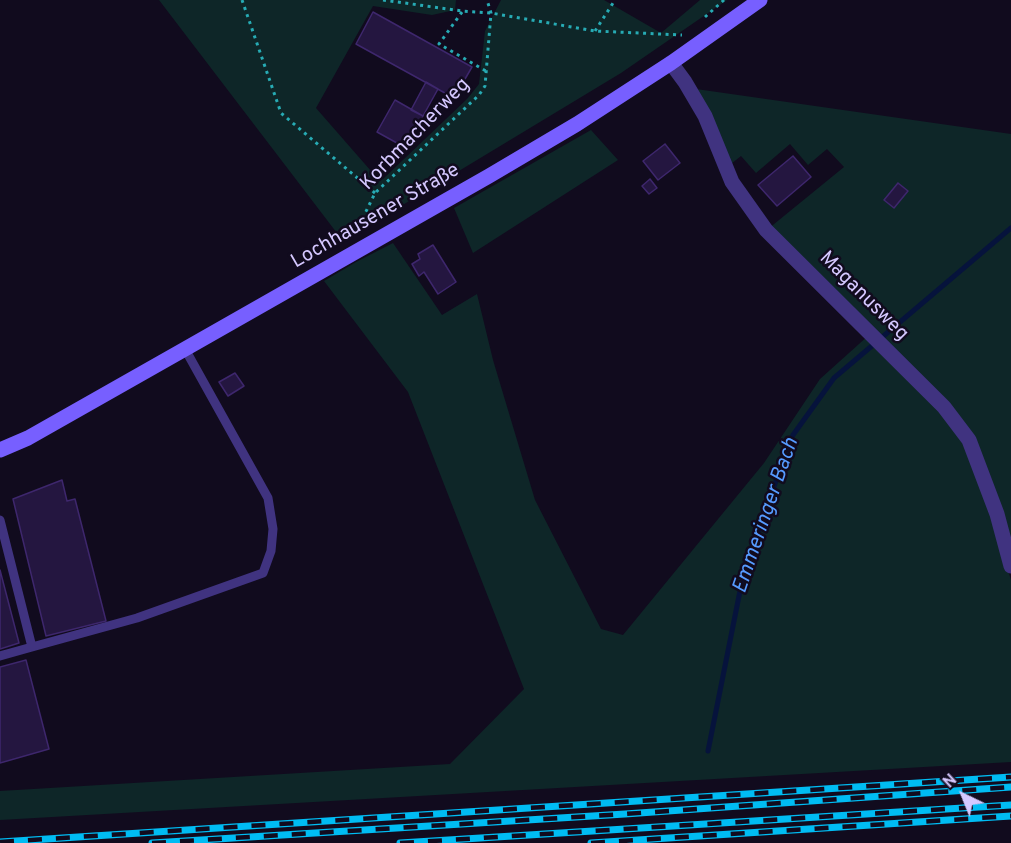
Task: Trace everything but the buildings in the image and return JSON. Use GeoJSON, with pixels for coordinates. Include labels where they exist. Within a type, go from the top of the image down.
{"type":"FeatureCollection","features":[{"type":"Feature","properties":{"kind":"main road","name":"Lochhausener Straße"},"geometry":{"type":"LineString","coordinates":[[0,450],[28,438],[185,350],[577,124],[671,63],[760,0]]}},
{"type":"Feature","properties":{"kind":"street","name":"Maganusweg"},"geometry":{"type":"LineString","coordinates":[[671,63],[705,116],[732,182],[766,230],[944,407],[969,440],[998,513],[1011,566]]}},
{"type":"Feature","properties":{"kind":"lane"},"geometry":{"type":"LineString","coordinates":[[0,656],[136,618],[263,573],[271,551],[273,529],[268,498],[185,350]]}},
{"type":"Feature","properties":{"kind":"lane"},"geometry":{"type":"LineString","coordinates":[[0,520],[32,646]]}},
{"type":"Feature","properties":{"kind":"path"},"geometry":{"type":"LineString","coordinates":[[242,0],[281,113],[375,193]]}},
{"type":"Feature","properties":{"kind":"path"},"geometry":{"type":"LineString","coordinates":[[383,0],[491,13],[595,31],[684,35]]}},
{"type":"Feature","properties":{"kind":"path","name":"Korbmacherweg"},"geometry":{"type":"LineString","coordinates":[[360,250],[354,238],[375,193],[485,87],[491,13],[487,0]]}},
{"type":"Feature","properties":{"kind":"path"},"geometry":{"type":"LineString","coordinates":[[595,31],[615,0]]}},
{"type":"Feature","properties":{"kind":"path"},"geometry":{"type":"LineString","coordinates":[[462,11],[439,44],[486,71]]}},
{"type":"Feature","properties":{"kind":"green space"},"geometry":{"type":"Polygon","coordinates":[[[159,0],[456,0],[455,10],[432,15],[373,6],[316,108],[371,171],[383,179],[467,99],[479,84],[485,31],[501,0],[604,0],[661,33],[700,0],[727,0],[621,73],[343,241],[159,0]]]}},
{"type":"Feature","properties":{"kind":"green space"},"geometry":{"type":"Polygon","coordinates":[[[696,89],[1011,134],[1011,548],[973,440],[768,229],[844,167],[827,149],[808,165],[790,144],[756,173],[741,156],[731,164],[696,89]]]}},
{"type":"Feature","properties":{"kind":"green space"},"geometry":{"type":"Polygon","coordinates":[[[591,130],[618,160],[473,253],[454,208],[591,130]]]}},
{"type":"Feature","properties":{"kind":"green space"},"geometry":{"type":"Polygon","coordinates":[[[393,243],[442,315],[477,294],[493,360],[535,500],[601,629],[623,635],[764,463],[820,379],[869,335],[953,424],[971,451],[1011,580],[1011,762],[0,820],[0,791],[450,764],[524,689],[408,392],[324,281],[393,243]]]}},
{"type":"Feature","properties":{"kind":"waterway","name":"Emmeringer Bach"},"geometry":{"type":"LineString","coordinates":[[708,751],[740,591],[762,519],[793,435],[834,378],[1011,228]]}},
{"type":"Feature","properties":{"kind":"railway"},"geometry":{"type":"LineString","coordinates":[[0,842],[1011,777]]}},
{"type":"Feature","properties":{"kind":"railway"},"geometry":{"type":"LineString","coordinates":[[152,843],[625,814],[1011,787]]}},
{"type":"Feature","properties":{"kind":"railway"},"geometry":{"type":"LineString","coordinates":[[400,843],[1011,805]]}},
{"type":"Feature","properties":{"kind":"railway"},"geometry":{"type":"LineString","coordinates":[[591,843],[1011,816]]}}]}
